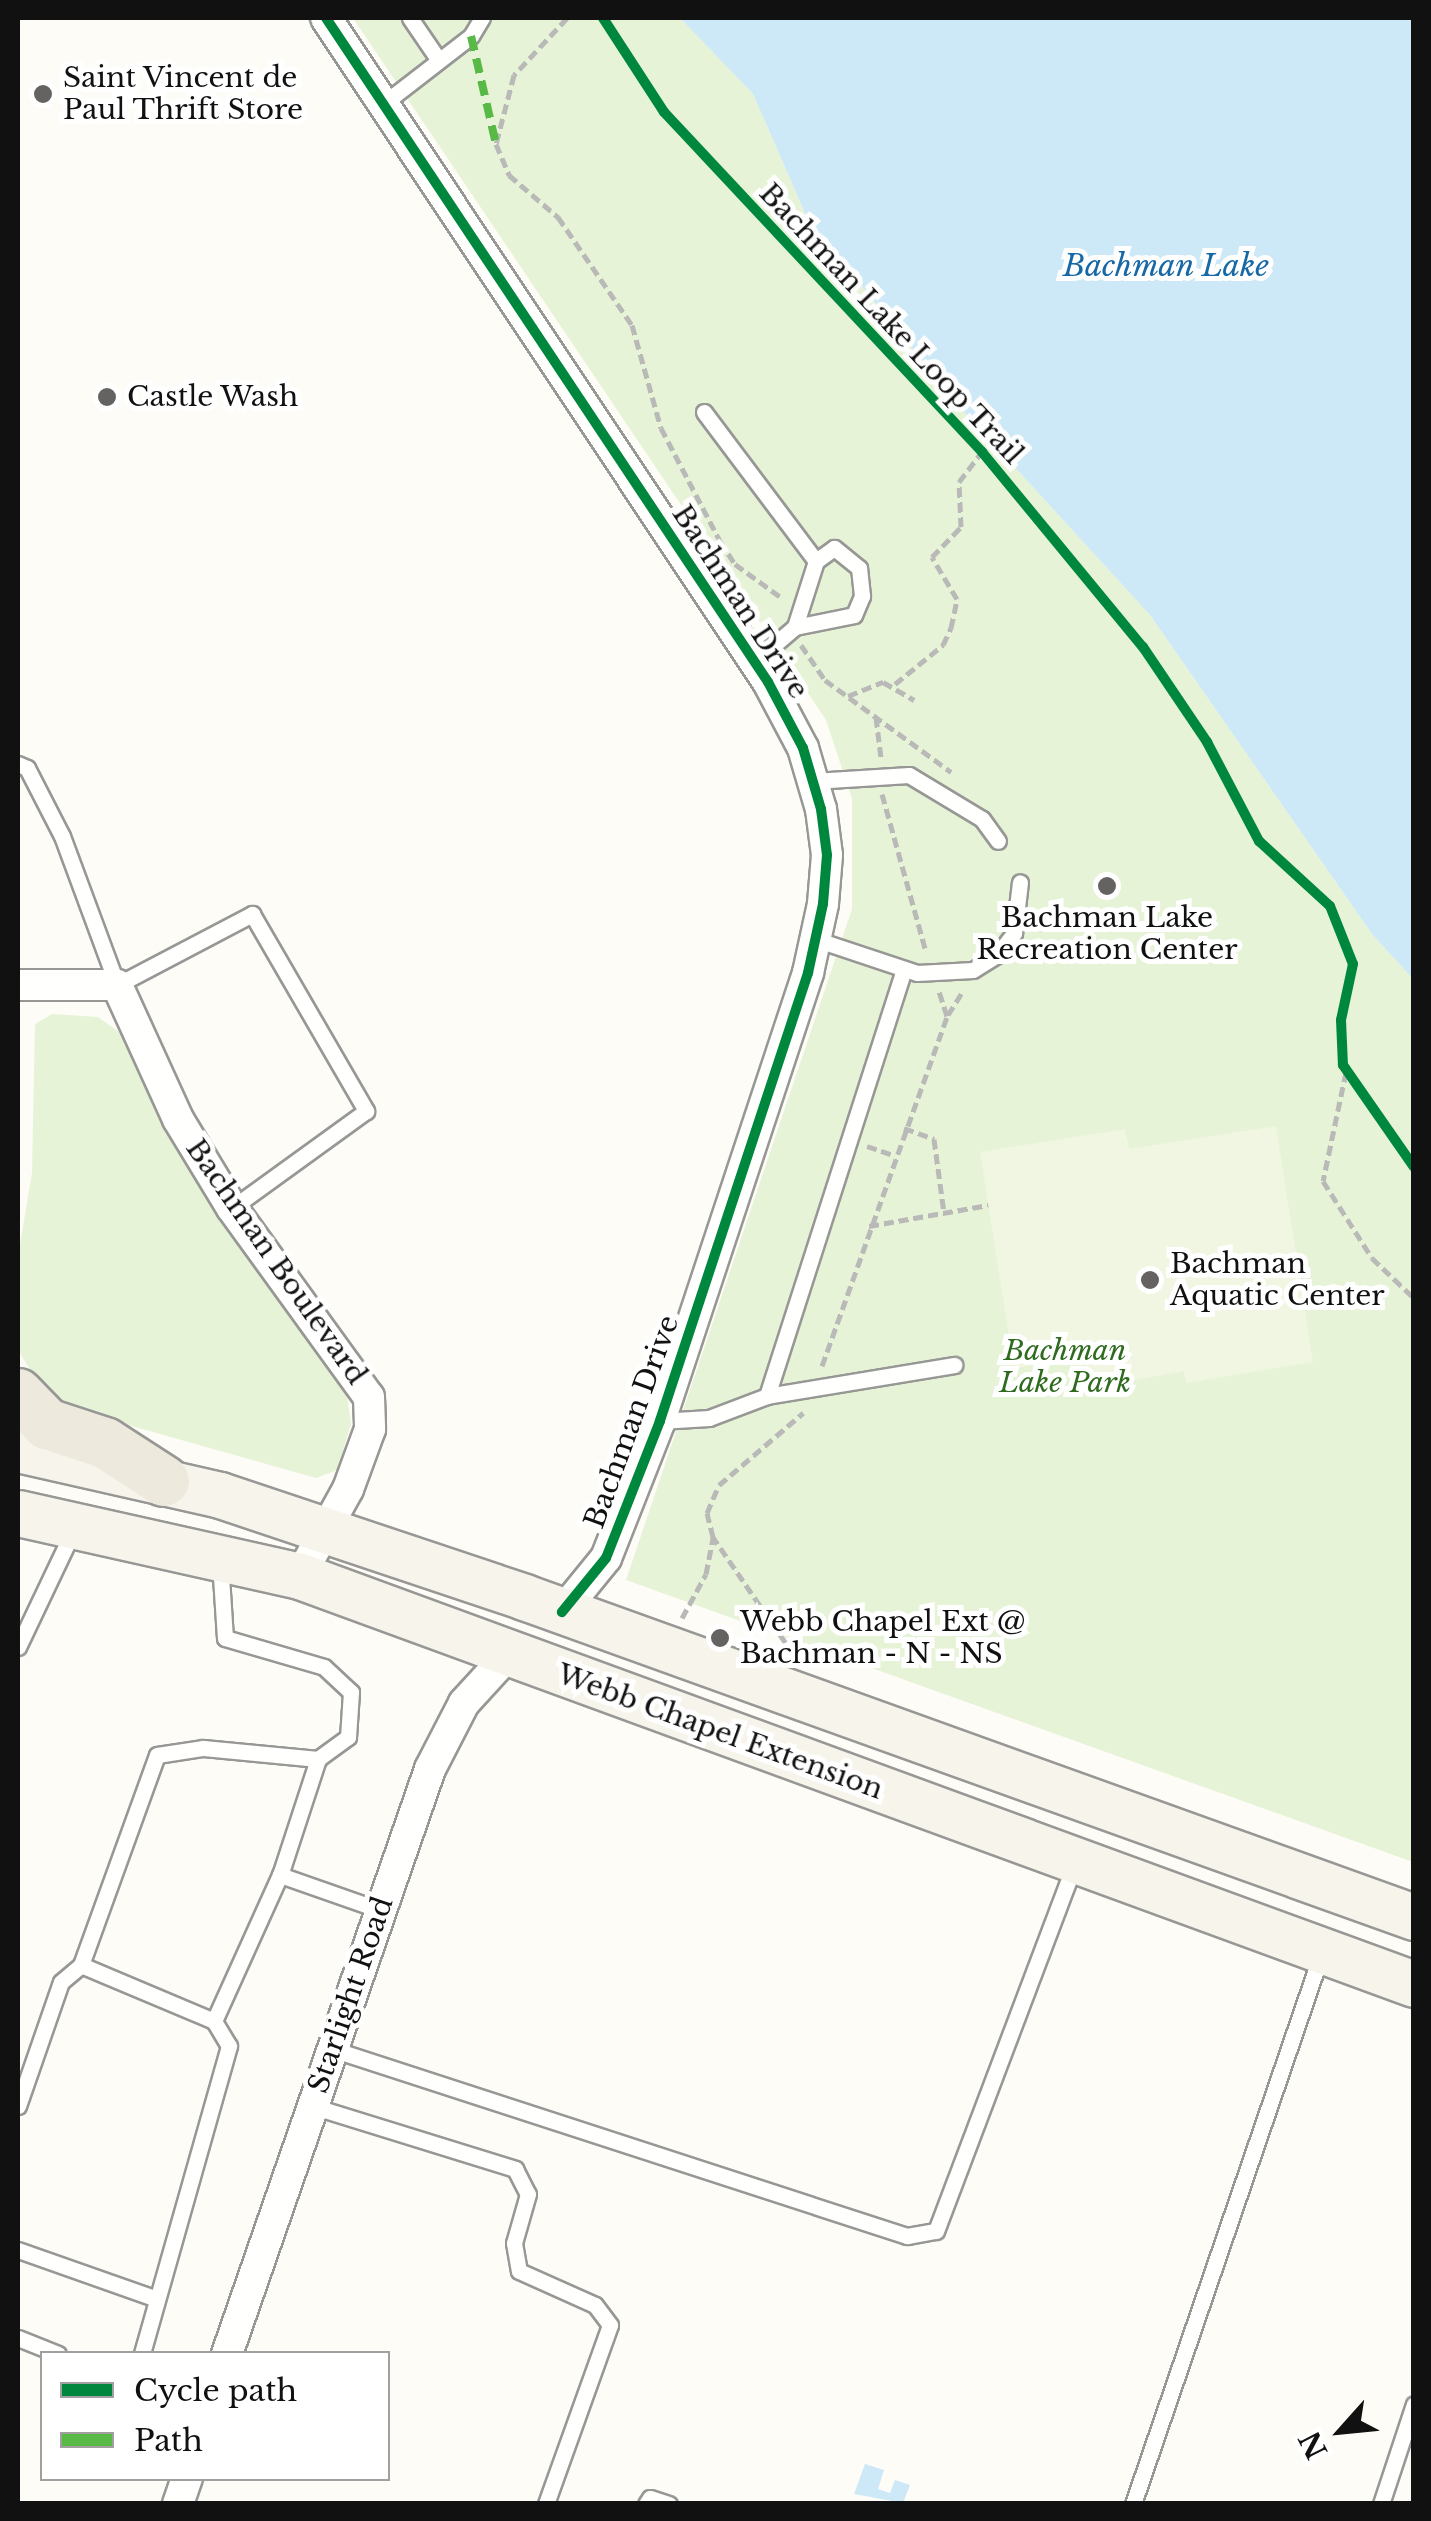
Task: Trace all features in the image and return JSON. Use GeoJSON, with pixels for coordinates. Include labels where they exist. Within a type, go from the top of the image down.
{"type":"FeatureCollection","features":[{"type":"Feature","properties":{"kind":"main road"},"geometry":{"type":"LineString","coordinates":[[18,1394],[47,1424],[105,1444],[164,1481]]}},
{"type":"Feature","properties":{"kind":"main road","name":"Webb Chapel Extension"},"geometry":{"type":"LineString","coordinates":[[18,1449],[164,1481],[324,1530],[1414,1917]]}},
{"type":"Feature","properties":{"kind":"main road","name":"Webb Chapel Extension"},"geometry":{"type":"LineString","coordinates":[[18,1513],[300,1576],[1414,1984]]}},
{"type":"Feature","properties":{"kind":"main road"},"geometry":{"type":"LineString","coordinates":[[508,1655],[562,1612]]}},
{"type":"Feature","properties":{"kind":"main road"},"geometry":{"type":"LineString","coordinates":[[1076,1860],[1098,1806]]}},
{"type":"Feature","properties":{"kind":"street","name":"Bachman Drive"},"geometry":{"type":"LineString","coordinates":[[326,18],[786,712],[814,781],[828,855],[818,940],[660,1421],[606,1558],[562,1612]]}},
{"type":"Feature","properties":{"kind":"street"},"geometry":{"type":"LineString","coordinates":[[18,985],[117,985]]}},
{"type":"Feature","properties":{"kind":"street","name":"Bachman Boulevard"},"geometry":{"type":"LineString","coordinates":[[117,985],[178,1119],[232,1208],[369,1396],[370,1429],[300,1576]]}},
{"type":"Feature","properties":{"kind":"street","name":"Starlight Road"},"geometry":{"type":"LineString","coordinates":[[227,2351],[439,1752],[464,1703],[508,1655]]}},
{"type":"Feature","properties":{"kind":"lane"},"geometry":{"type":"LineString","coordinates":[[410,18],[438,59]]}},
{"type":"Feature","properties":{"kind":"lane"},"geometry":{"type":"LineString","coordinates":[[383,104],[471,36],[482,18]]}},
{"type":"Feature","properties":{"kind":"lane"},"geometry":{"type":"LineString","coordinates":[[704,412],[816,561]]}},
{"type":"Feature","properties":{"kind":"lane"},"geometry":{"type":"LineString","coordinates":[[755,661],[795,627],[854,615],[862,596],[859,568],[845,552],[834,548],[816,561],[795,627]]}},
{"type":"Feature","properties":{"kind":"lane"},"geometry":{"type":"LineString","coordinates":[[18,764],[27,768],[62,836],[117,985],[252,914],[366,1111],[232,1208]]}},
{"type":"Feature","properties":{"kind":"lane"},"geometry":{"type":"LineString","coordinates":[[814,781],[909,775],[968,810],[998,841]]}},
{"type":"Feature","properties":{"kind":"lane"},"geometry":{"type":"LineString","coordinates":[[818,940],[904,968],[950,976],[997,955],[1014,932],[1020,882]]}},
{"type":"Feature","properties":{"kind":"lane"},"geometry":{"type":"LineString","coordinates":[[767,1396],[904,968]]}},
{"type":"Feature","properties":{"kind":"lane"},"geometry":{"type":"LineString","coordinates":[[660,1421],[709,1418],[767,1396],[954,1365]]}},
{"type":"Feature","properties":{"kind":"lane"},"geometry":{"type":"LineString","coordinates":[[18,1647],[75,1526]]}},
{"type":"Feature","properties":{"kind":"lane"},"geometry":{"type":"LineString","coordinates":[[214,2020],[280,1875],[318,1759],[348,1737],[351,1692],[324,1667],[225,1638],[220,1559]]}},
{"type":"Feature","properties":{"kind":"lane"},"geometry":{"type":"LineString","coordinates":[[18,2106],[61,1982],[81,1966],[157,1756],[203,1748],[318,1759]]}},
{"type":"Feature","properties":{"kind":"lane"},"geometry":{"type":"LineString","coordinates":[[332,2049],[906,2236],[936,2232],[1076,1860]]}},
{"type":"Feature","properties":{"kind":"lane"},"geometry":{"type":"LineString","coordinates":[[280,1875],[380,1910]]}},
{"type":"Feature","properties":{"kind":"lane"},"geometry":{"type":"LineString","coordinates":[[1133,2504],[1322,1951]]}},
{"type":"Feature","properties":{"kind":"lane"},"geometry":{"type":"LineString","coordinates":[[81,1966],[214,2020],[229,2046],[143,2351]]}},
{"type":"Feature","properties":{"kind":"lane"},"geometry":{"type":"LineString","coordinates":[[312,2106],[514,2170],[528,2194],[514,2243],[519,2271],[595,2305],[610,2326],[546,2504]]}},
{"type":"Feature","properties":{"kind":"lane"},"geometry":{"type":"LineString","coordinates":[[18,2250],[157,2300]]}},
{"type":"Feature","properties":{"kind":"lane"},"geometry":{"type":"LineString","coordinates":[[18,2338],[50,2351]]}},
{"type":"Feature","properties":{"kind":"lane"},"geometry":{"type":"LineString","coordinates":[[1380,2504],[1414,2404]]}},
{"type":"Feature","properties":{"kind":"lane"},"geometry":{"type":"LineString","coordinates":[[646,2504],[650,2498],[669,2504]]}},
{"type":"Feature","properties":{"kind":"path"},"geometry":{"type":"LineString","coordinates":[[567,18],[514,76],[496,144],[509,175],[558,217],[632,325],[684,479],[736,564],[773,588],[815,669],[876,717]]}},
{"type":"Feature","properties":{"kind":"path"},"geometry":{"type":"LineString","coordinates":[[848,696],[866,684],[895,684],[943,645],[952,628],[957,599],[932,557],[960,527],[958,482],[982,452]]}},
{"type":"Feature","properties":{"kind":"path"},"geometry":{"type":"LineString","coordinates":[[895,684],[914,700]]}},
{"type":"Feature","properties":{"kind":"path"},"geometry":{"type":"LineString","coordinates":[[1340,1052],[1346,1072],[1358,1088]]}},
{"type":"Feature","properties":{"kind":"path"},"geometry":{"type":"LineString","coordinates":[[1346,1072],[1323,1180],[1372,1258],[1414,1298]]}},
{"type":"Feature","properties":{"kind":"path"},"geometry":{"type":"LineString","coordinates":[[902,1128],[934,1140],[944,1213]]}},
{"type":"Feature","properties":{"kind":"path"},"geometry":{"type":"LineString","coordinates":[[869,1226],[988,1205]]}},
{"type":"Feature","properties":{"kind":"path"},"geometry":{"type":"LineString","coordinates":[[678,1625],[706,1574],[713,1536]]}},
{"type":"Feature","properties":{"kind":"green space","name":"Bachman Lake Park"},"geometry":{"type":"Polygon","coordinates":[[[353,18],[680,18],[753,94],[808,220],[957,404],[1150,615],[1372,934],[1413,979],[1413,1862],[626,1580],[852,909],[852,799],[826,720],[353,18]]]}},
{"type":"Feature","properties":{"kind":"green space"},"geometry":{"type":"Polygon","coordinates":[[[52,1014],[98,1017],[119,1032],[183,1157],[346,1386],[351,1424],[337,1470],[316,1478],[71,1409],[40,1386],[18,1350],[18,1256],[32,1173],[35,1024],[52,1014]]]}},
{"type":"Feature","properties":{"kind":"green space","name":"Bachman Aquatic Center"},"geometry":{"type":"Polygon","coordinates":[[[1276,1126],[1313,1362],[1186,1383],[1184,1371],[1090,1388],[1084,1355],[1014,1369],[980,1152],[1125,1129],[1129,1149],[1276,1126]]]}},
{"type":"Feature","properties":{"kind":"water","name":"Bachman Lake"},"geometry":{"type":"Polygon","coordinates":[[[680,18],[1413,18],[1413,979],[1372,934],[1150,615],[957,404],[808,220],[753,94],[680,18]]]}},
{"type":"Feature","properties":{"kind":"water"},"geometry":{"type":"Polygon","coordinates":[[[865,2464],[884,2470],[878,2489],[890,2493],[895,2480],[910,2485],[903,2503],[854,2494],[865,2464]]]}},
{"type":"Feature","properties":{"kind":"marked path"},"geometry":{"type":"LineString","coordinates":[[471,36],[496,144]]}},
{"type":"Feature","properties":{"kind":"cycle path"},"geometry":{"type":"LineString","coordinates":[[326,18],[768,682],[803,748],[821,809],[827,855],[823,904],[808,973],[660,1421],[606,1558],[562,1612]]}},
{"type":"Feature","properties":{"kind":"cycle path","name":"Bachman Lake Loop Trail"},"geometry":{"type":"LineString","coordinates":[[603,18],[664,112],[982,452],[1143,647],[1207,742],[1259,841],[1330,906],[1353,964],[1341,1020],[1343,1065],[1414,1167]]}},
{"type":"Feature","properties":{"kind":"place","name":"Saint Vincent de Paul Thrift Store"},"geometry":{"type":"Point","coordinates":[43,94]}},
{"type":"Feature","properties":{"kind":"place","name":"Castle Wash"},"geometry":{"type":"Point","coordinates":[107,397]}},
{"type":"Feature","properties":{"kind":"place","name":"Bachman Lake Recreation Center"},"geometry":{"type":"Point","coordinates":[1107,886]}},
{"type":"Feature","properties":{"kind":"place","name":"Bachman Aquatic Center"},"geometry":{"type":"Point","coordinates":[1150,1280]}},
{"type":"Feature","properties":{"kind":"place","name":"Webb Chapel Ext @ Bachman - N - NS"},"geometry":{"type":"Point","coordinates":[720,1638]}}]}
